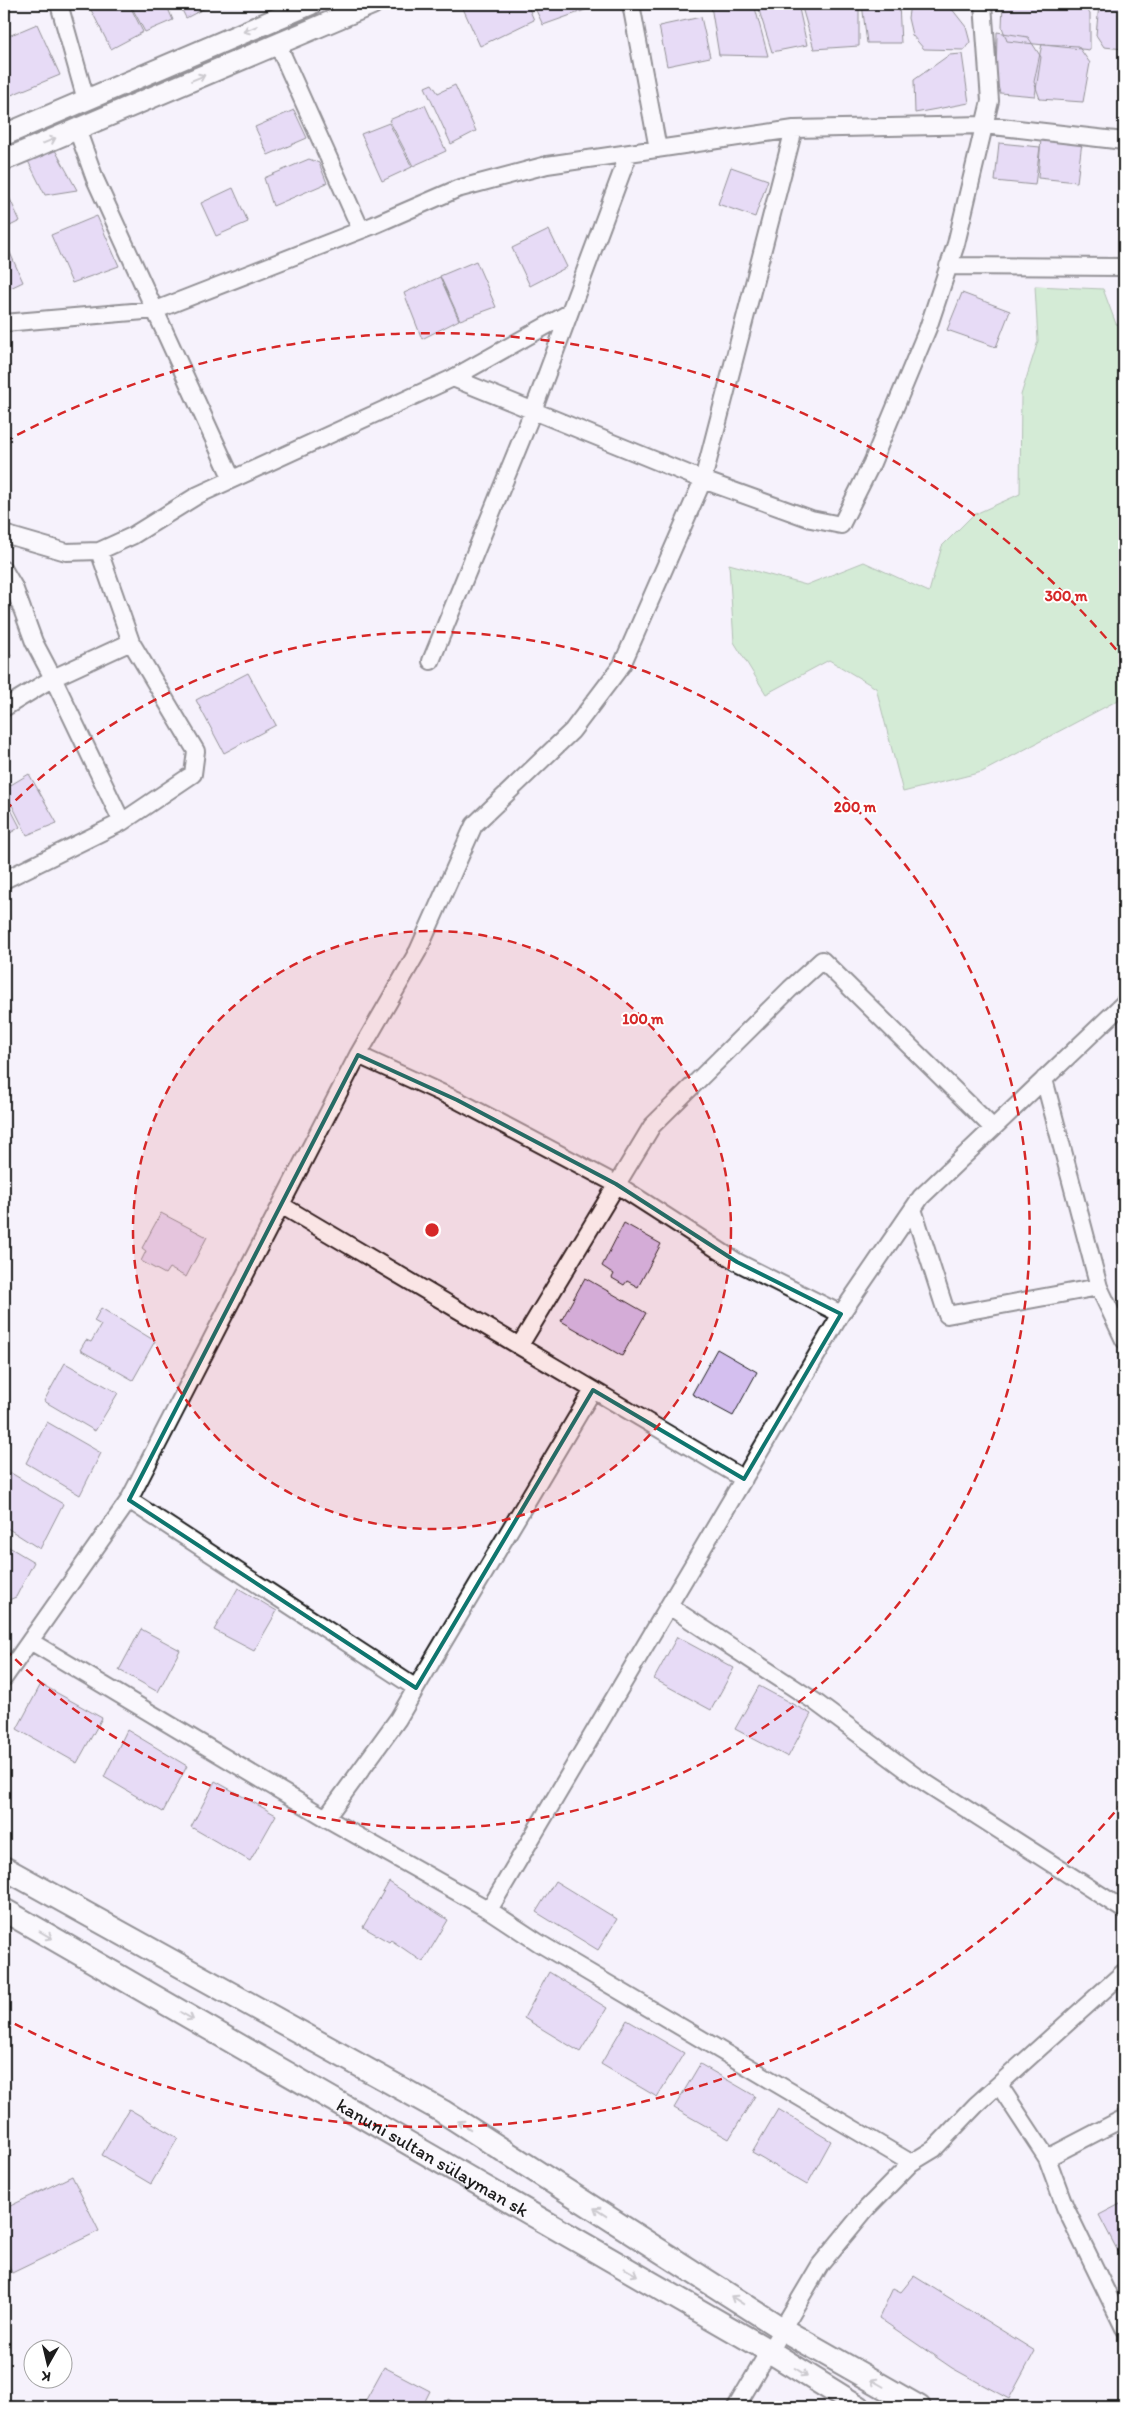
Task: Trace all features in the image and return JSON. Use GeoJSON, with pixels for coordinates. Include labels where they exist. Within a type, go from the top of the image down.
{"type":"FeatureCollection","features":[{"type":"Feature","properties":{"kind":"main road"},"geometry":{"type":"LineString","coordinates":[[4,1868],[442,2111],[782,2329],[919,2407]]}},
{"type":"Feature","properties":{"kind":"main road","name":"kanuni sultan sülayman sk"},"geometry":{"type":"LineString","coordinates":[[4,1910],[768,2351],[859,2407]]}},
{"type":"Feature","properties":{"kind":"street"},"geometry":{"type":"LineString","coordinates":[[59,4],[86,100]]}},
{"type":"Feature","properties":{"kind":"street"},"geometry":{"type":"LineString","coordinates":[[4,135],[86,100],[280,10],[311,4]]}},
{"type":"Feature","properties":{"kind":"street"},"geometry":{"type":"LineString","coordinates":[[4,160],[372,4]]}},
{"type":"Feature","properties":{"kind":"street"},"geometry":{"type":"LineString","coordinates":[[634,4],[658,149]]}},
{"type":"Feature","properties":{"kind":"street"},"geometry":{"type":"LineString","coordinates":[[453,378],[703,480],[811,519],[841,525],[872,463],[928,328],[956,244],[990,101],[984,4]]}},
{"type":"Feature","properties":{"kind":"street"},"geometry":{"type":"LineString","coordinates":[[278,45],[360,230]]}},
{"type":"Feature","properties":{"kind":"street"},"geometry":{"type":"LineString","coordinates":[[4,322],[156,310],[360,230],[457,188],[547,165],[794,129],[984,125],[1124,141]]}},
{"type":"Feature","properties":{"kind":"street"},"geometry":{"type":"LineString","coordinates":[[77,129],[95,179],[232,479]]}},
{"type":"Feature","properties":{"kind":"street"},"geometry":{"type":"LineString","coordinates":[[4,1678],[129,1500],[358,1055],[418,951],[474,825],[572,731],[622,665],[703,480],[794,129]]}},
{"type":"Feature","properties":{"kind":"street"},"geometry":{"type":"LineString","coordinates":[[431,661],[533,411],[629,153]]}},
{"type":"Feature","properties":{"kind":"street"},"geometry":{"type":"LineString","coordinates":[[948,266],[1124,267]]}},
{"type":"Feature","properties":{"kind":"street"},"geometry":{"type":"LineString","coordinates":[[4,534],[66,552],[99,551],[132,536],[198,495],[453,378],[569,313]]}},
{"type":"Feature","properties":{"kind":"street"},"geometry":{"type":"LineString","coordinates":[[4,880],[122,822],[193,774],[196,751],[131,642],[99,551]]}},
{"type":"Feature","properties":{"kind":"street"},"geometry":{"type":"LineString","coordinates":[[4,570],[14,587],[34,642],[54,678],[122,822]]}},
{"type":"Feature","properties":{"kind":"street"},"geometry":{"type":"LineString","coordinates":[[4,708],[54,678],[131,642]]}},
{"type":"Feature","properties":{"kind":"street"},"geometry":{"type":"LineString","coordinates":[[520,1345],[652,1126],[790,989],[822,960],[993,1128]]}},
{"type":"Feature","properties":{"kind":"street"},"geometry":{"type":"LineString","coordinates":[[489,1910],[842,1314],[913,1209],[922,1197],[1124,1003]]}},
{"type":"Feature","properties":{"kind":"street"},"geometry":{"type":"LineString","coordinates":[[358,1055],[457,1100],[616,1184],[737,1262],[842,1314]]}},
{"type":"Feature","properties":{"kind":"street"},"geometry":{"type":"LineString","coordinates":[[1044,1079],[1099,1286],[1124,1340]]}},
{"type":"Feature","properties":{"kind":"street"},"geometry":{"type":"LineString","coordinates":[[281,1206],[520,1345],[744,1479]]}},
{"type":"Feature","properties":{"kind":"street"},"geometry":{"type":"LineString","coordinates":[[913,1209],[947,1315],[1099,1286]]}},
{"type":"Feature","properties":{"kind":"street"},"geometry":{"type":"LineString","coordinates":[[326,1818],[398,1719],[593,1390]]}},
{"type":"Feature","properties":{"kind":"street"},"geometry":{"type":"LineString","coordinates":[[129,1500],[416,1688]]}},
{"type":"Feature","properties":{"kind":"street"},"geometry":{"type":"LineString","coordinates":[[669,1606],[814,1702],[915,1776],[1124,1910]]}},
{"type":"Feature","properties":{"kind":"street"},"geometry":{"type":"LineString","coordinates":[[30,1641],[326,1818],[489,1910],[539,1943],[911,2163]]}},
{"type":"Feature","properties":{"kind":"street"},"geometry":{"type":"LineString","coordinates":[[736,2407],[820,2265],[866,2209],[911,2163],[934,2149],[976,2105],[1000,2085],[1058,2029],[1124,1972]]}},
{"type":"Feature","properties":{"kind":"street"},"geometry":{"type":"LineString","coordinates":[[1000,2085],[1047,2158],[1065,2207],[1124,2328]]}},
{"type":"Feature","properties":{"kind":"street"},"geometry":{"type":"LineString","coordinates":[[1047,2158],[1124,2118]]}},
{"type":"Feature","properties":{"kind":"highlighted area"},"geometry":{"type":"Polygon","coordinates":[[[358,1055],[457,1100],[616,1184],[737,1262],[841,1314],[744,1479],[593,1390],[416,1688],[129,1500],[358,1055]]]}},
{"type":"Feature","properties":{"kind":"green space"},"geometry":{"type":"Polygon","coordinates":[[[1035,286],[1103,289],[1116,324],[1124,327],[1124,697],[982,772],[903,792],[876,688],[829,660],[766,694],[734,642],[729,564],[806,585],[864,562],[929,592],[942,546],[973,515],[1020,494],[1021,395],[1038,341],[1035,286]]]}},
{"type":"Feature","properties":{"kind":"building"},"geometry":{"type":"Polygon","coordinates":[[[88,4],[129,4],[143,32],[111,49],[88,4]]]}},
{"type":"Feature","properties":{"kind":"building"},"geometry":{"type":"Polygon","coordinates":[[[130,4],[166,4],[173,20],[145,32],[130,4]]]}},
{"type":"Feature","properties":{"kind":"building"},"geometry":{"type":"Polygon","coordinates":[[[179,4],[213,4],[186,18],[179,4]]]}},
{"type":"Feature","properties":{"kind":"building"},"geometry":{"type":"Polygon","coordinates":[[[461,4],[527,4],[534,20],[480,46],[461,4]]]}},
{"type":"Feature","properties":{"kind":"building"},"geometry":{"type":"Polygon","coordinates":[[[533,4],[602,4],[543,25],[533,4]]]}},
{"type":"Feature","properties":{"kind":"building"},"geometry":{"type":"Polygon","coordinates":[[[754,4],[768,56],[719,55],[711,6],[754,4]]]}},
{"type":"Feature","properties":{"kind":"building"},"geometry":{"type":"Polygon","coordinates":[[[757,4],[798,4],[807,45],[772,52],[757,4]]]}},
{"type":"Feature","properties":{"kind":"building"},"geometry":{"type":"Polygon","coordinates":[[[801,4],[859,4],[859,46],[814,49],[801,4]]]}},
{"type":"Feature","properties":{"kind":"building"},"geometry":{"type":"Polygon","coordinates":[[[862,4],[899,4],[901,43],[867,43],[862,4]]]}},
{"type":"Feature","properties":{"kind":"building"},"geometry":{"type":"Polygon","coordinates":[[[910,4],[948,4],[966,27],[970,42],[964,50],[924,49],[912,35],[908,18],[910,4]]]}},
{"type":"Feature","properties":{"kind":"building"},"geometry":{"type":"Polygon","coordinates":[[[1003,4],[1083,4],[1090,14],[1090,50],[1007,41],[1002,27],[1003,4]]]}},
{"type":"Feature","properties":{"kind":"building"},"geometry":{"type":"Polygon","coordinates":[[[1099,5],[1124,8],[1124,49],[1104,47],[1096,35],[1099,5]]]}},
{"type":"Feature","properties":{"kind":"building"},"geometry":{"type":"Polygon","coordinates":[[[701,17],[710,57],[667,66],[659,26],[701,17]]]}},
{"type":"Feature","properties":{"kind":"building"},"geometry":{"type":"Polygon","coordinates":[[[37,24],[60,75],[4,98],[4,38],[37,24]]]}},
{"type":"Feature","properties":{"kind":"building"},"geometry":{"type":"Polygon","coordinates":[[[997,32],[1028,37],[1041,57],[1035,96],[1000,93],[996,80],[997,32]]]}},
{"type":"Feature","properties":{"kind":"building"},"geometry":{"type":"Polygon","coordinates":[[[1042,44],[1078,46],[1090,63],[1083,102],[1040,99],[1034,82],[1042,44]]]}},
{"type":"Feature","properties":{"kind":"building"},"geometry":{"type":"Polygon","coordinates":[[[962,54],[969,103],[915,113],[914,80],[949,55],[962,54]]]}},
{"type":"Feature","properties":{"kind":"building"},"geometry":{"type":"Polygon","coordinates":[[[432,84],[438,93],[455,85],[476,131],[451,144],[425,87],[432,84]]]}},
{"type":"Feature","properties":{"kind":"building"},"geometry":{"type":"Polygon","coordinates":[[[425,105],[446,151],[413,166],[389,120],[425,105]]]}},
{"type":"Feature","properties":{"kind":"building"},"geometry":{"type":"Polygon","coordinates":[[[294,110],[307,138],[268,155],[255,127],[294,110]]]}},
{"type":"Feature","properties":{"kind":"building"},"geometry":{"type":"Polygon","coordinates":[[[389,123],[412,167],[382,181],[361,134],[389,123]]]}},
{"type":"Feature","properties":{"kind":"building"},"geometry":{"type":"Polygon","coordinates":[[[1041,138],[1082,142],[1077,182],[1038,178],[1041,138]]]}},
{"type":"Feature","properties":{"kind":"building"},"geometry":{"type":"Polygon","coordinates":[[[999,143],[1040,147],[1035,185],[995,181],[999,143]]]}},
{"type":"Feature","properties":{"kind":"building"},"geometry":{"type":"Polygon","coordinates":[[[55,150],[77,190],[45,195],[28,161],[55,150]]]}},
{"type":"Feature","properties":{"kind":"building"},"geometry":{"type":"Polygon","coordinates":[[[309,159],[319,163],[327,183],[273,206],[264,178],[309,159]]]}},
{"type":"Feature","properties":{"kind":"building"},"geometry":{"type":"Polygon","coordinates":[[[731,167],[768,180],[755,217],[718,204],[731,167]]]}},
{"type":"Feature","properties":{"kind":"building"},"geometry":{"type":"Polygon","coordinates":[[[4,186],[20,221],[4,229],[4,186]]]}},
{"type":"Feature","properties":{"kind":"building"},"geometry":{"type":"Polygon","coordinates":[[[233,188],[248,222],[216,236],[201,203],[233,188]]]}},
{"type":"Feature","properties":{"kind":"building"},"geometry":{"type":"Polygon","coordinates":[[[97,216],[119,266],[72,283],[51,235],[97,216]]]}},
{"type":"Feature","properties":{"kind":"building"},"geometry":{"type":"Polygon","coordinates":[[[549,230],[567,267],[530,286],[512,248],[549,230]]]}},
{"type":"Feature","properties":{"kind":"building"},"geometry":{"type":"Polygon","coordinates":[[[7,246],[23,282],[4,291],[4,248],[7,246]]]}},
{"type":"Feature","properties":{"kind":"building"},"geometry":{"type":"Polygon","coordinates":[[[476,261],[496,307],[460,320],[440,276],[476,261]]]}},
{"type":"Feature","properties":{"kind":"building"},"geometry":{"type":"Polygon","coordinates":[[[440,277],[459,320],[422,339],[404,293],[440,277]]]}},
{"type":"Feature","properties":{"kind":"building"},"geometry":{"type":"Polygon","coordinates":[[[962,293],[1010,311],[996,347],[947,330],[962,293]]]}},
{"type":"Feature","properties":{"kind":"building"},"geometry":{"type":"Polygon","coordinates":[[[4,641],[11,656],[4,659],[4,641]]]}},
{"type":"Feature","properties":{"kind":"building"},"geometry":{"type":"Polygon","coordinates":[[[248,673],[276,725],[224,753],[196,700],[248,673]]]}},
{"type":"Feature","properties":{"kind":"building"},"geometry":{"type":"Polygon","coordinates":[[[29,774],[57,823],[27,835],[4,789],[29,774]]]}},
{"type":"Feature","properties":{"kind":"building"},"geometry":{"type":"Polygon","coordinates":[[[4,796],[20,827],[4,837],[4,796]]]}},
{"type":"Feature","properties":{"kind":"building"},"geometry":{"type":"Polygon","coordinates":[[[161,1213],[207,1237],[186,1277],[169,1268],[165,1274],[141,1261],[146,1251],[142,1248],[161,1213]]]}},
{"type":"Feature","properties":{"kind":"building"},"geometry":{"type":"Polygon","coordinates":[[[624,1223],[661,1244],[638,1287],[627,1281],[624,1285],[612,1278],[614,1274],[602,1266],[624,1223]]]}},
{"type":"Feature","properties":{"kind":"building"},"geometry":{"type":"Polygon","coordinates":[[[585,1278],[646,1313],[622,1356],[561,1321],[585,1278]]]}},
{"type":"Feature","properties":{"kind":"building"},"geometry":{"type":"Polygon","coordinates":[[[101,1308],[155,1341],[133,1380],[80,1350],[86,1340],[91,1342],[101,1325],[94,1321],[101,1308]]]}},
{"type":"Feature","properties":{"kind":"building"},"geometry":{"type":"Polygon","coordinates":[[[717,1349],[757,1372],[733,1416],[692,1394],[717,1349]]]}},
{"type":"Feature","properties":{"kind":"building"},"geometry":{"type":"Polygon","coordinates":[[[65,1363],[118,1393],[95,1431],[44,1401],[65,1363]]]}},
{"type":"Feature","properties":{"kind":"building"},"geometry":{"type":"Polygon","coordinates":[[[47,1422],[101,1453],[80,1495],[26,1463],[47,1422]]]}},
{"type":"Feature","properties":{"kind":"building"},"geometry":{"type":"Polygon","coordinates":[[[11,1473],[63,1504],[40,1549],[4,1526],[4,1486],[11,1473]]]}},
{"type":"Feature","properties":{"kind":"building"},"geometry":{"type":"Polygon","coordinates":[[[4,1544],[34,1562],[16,1597],[4,1602],[4,1544]]]}},
{"type":"Feature","properties":{"kind":"building"},"geometry":{"type":"Polygon","coordinates":[[[238,1588],[277,1611],[254,1651],[214,1630],[238,1588]]]}},
{"type":"Feature","properties":{"kind":"building"},"geometry":{"type":"Polygon","coordinates":[[[141,1629],[180,1650],[158,1692],[119,1670],[141,1629]]]}},
{"type":"Feature","properties":{"kind":"building"},"geometry":{"type":"Polygon","coordinates":[[[677,1637],[734,1668],[711,1710],[654,1679],[677,1637]]]}},
{"type":"Feature","properties":{"kind":"building"},"geometry":{"type":"Polygon","coordinates":[[[41,1684],[102,1718],[77,1763],[17,1729],[41,1684]]]}},
{"type":"Feature","properties":{"kind":"building"},"geometry":{"type":"Polygon","coordinates":[[[759,1686],[811,1714],[788,1757],[735,1729],[759,1686]]]}},
{"type":"Feature","properties":{"kind":"building"},"geometry":{"type":"Polygon","coordinates":[[[127,1730],[187,1766],[163,1812],[104,1777],[127,1730]]]}},
{"type":"Feature","properties":{"kind":"building"},"geometry":{"type":"Polygon","coordinates":[[[215,1781],[276,1815],[250,1861],[191,1827],[215,1781]]]}},
{"type":"Feature","properties":{"kind":"building"},"geometry":{"type":"Polygon","coordinates":[[[555,1881],[617,1919],[598,1950],[536,1912],[555,1881]]]}},
{"type":"Feature","properties":{"kind":"building"},"geometry":{"type":"Polygon","coordinates":[[[389,1882],[448,1920],[423,1962],[391,1940],[389,1942],[363,1927],[389,1882]]]}},
{"type":"Feature","properties":{"kind":"building"},"geometry":{"type":"Polygon","coordinates":[[[549,1972],[607,2008],[580,2052],[524,2018],[549,1972]]]}},
{"type":"Feature","properties":{"kind":"building"},"geometry":{"type":"Polygon","coordinates":[[[627,2020],[684,2053],[657,2097],[601,2064],[627,2020]]]}},
{"type":"Feature","properties":{"kind":"building"},"geometry":{"type":"Polygon","coordinates":[[[700,2064],[755,2096],[729,2139],[674,2108],[700,2064]]]}},
{"type":"Feature","properties":{"kind":"building"},"geometry":{"type":"Polygon","coordinates":[[[129,2109],[178,2138],[151,2184],[102,2155],[129,2109]]]}},
{"type":"Feature","properties":{"kind":"building"},"geometry":{"type":"Polygon","coordinates":[[[778,2109],[831,2141],[807,2185],[752,2153],[778,2109]]]}},
{"type":"Feature","properties":{"kind":"building"},"geometry":{"type":"Polygon","coordinates":[[[72,2176],[99,2231],[12,2273],[4,2255],[4,2209],[72,2176]]]}},
{"type":"Feature","properties":{"kind":"building"},"geometry":{"type":"Polygon","coordinates":[[[1124,2202],[1124,2263],[1099,2215],[1124,2202]]]}},
{"type":"Feature","properties":{"kind":"building"},"geometry":{"type":"Polygon","coordinates":[[[914,2276],[1035,2351],[1009,2399],[952,2368],[879,2318],[893,2288],[901,2292],[914,2276]]]}},
{"type":"Feature","properties":{"kind":"building"},"geometry":{"type":"Polygon","coordinates":[[[384,2367],[430,2391],[422,2407],[362,2407],[384,2367]]]}},
{"type":"Feature","properties":{"kind":"building"},"geometry":{"type":"Polygon","coordinates":[[[448,2399],[463,2407],[444,2407],[448,2399]]]}}]}
